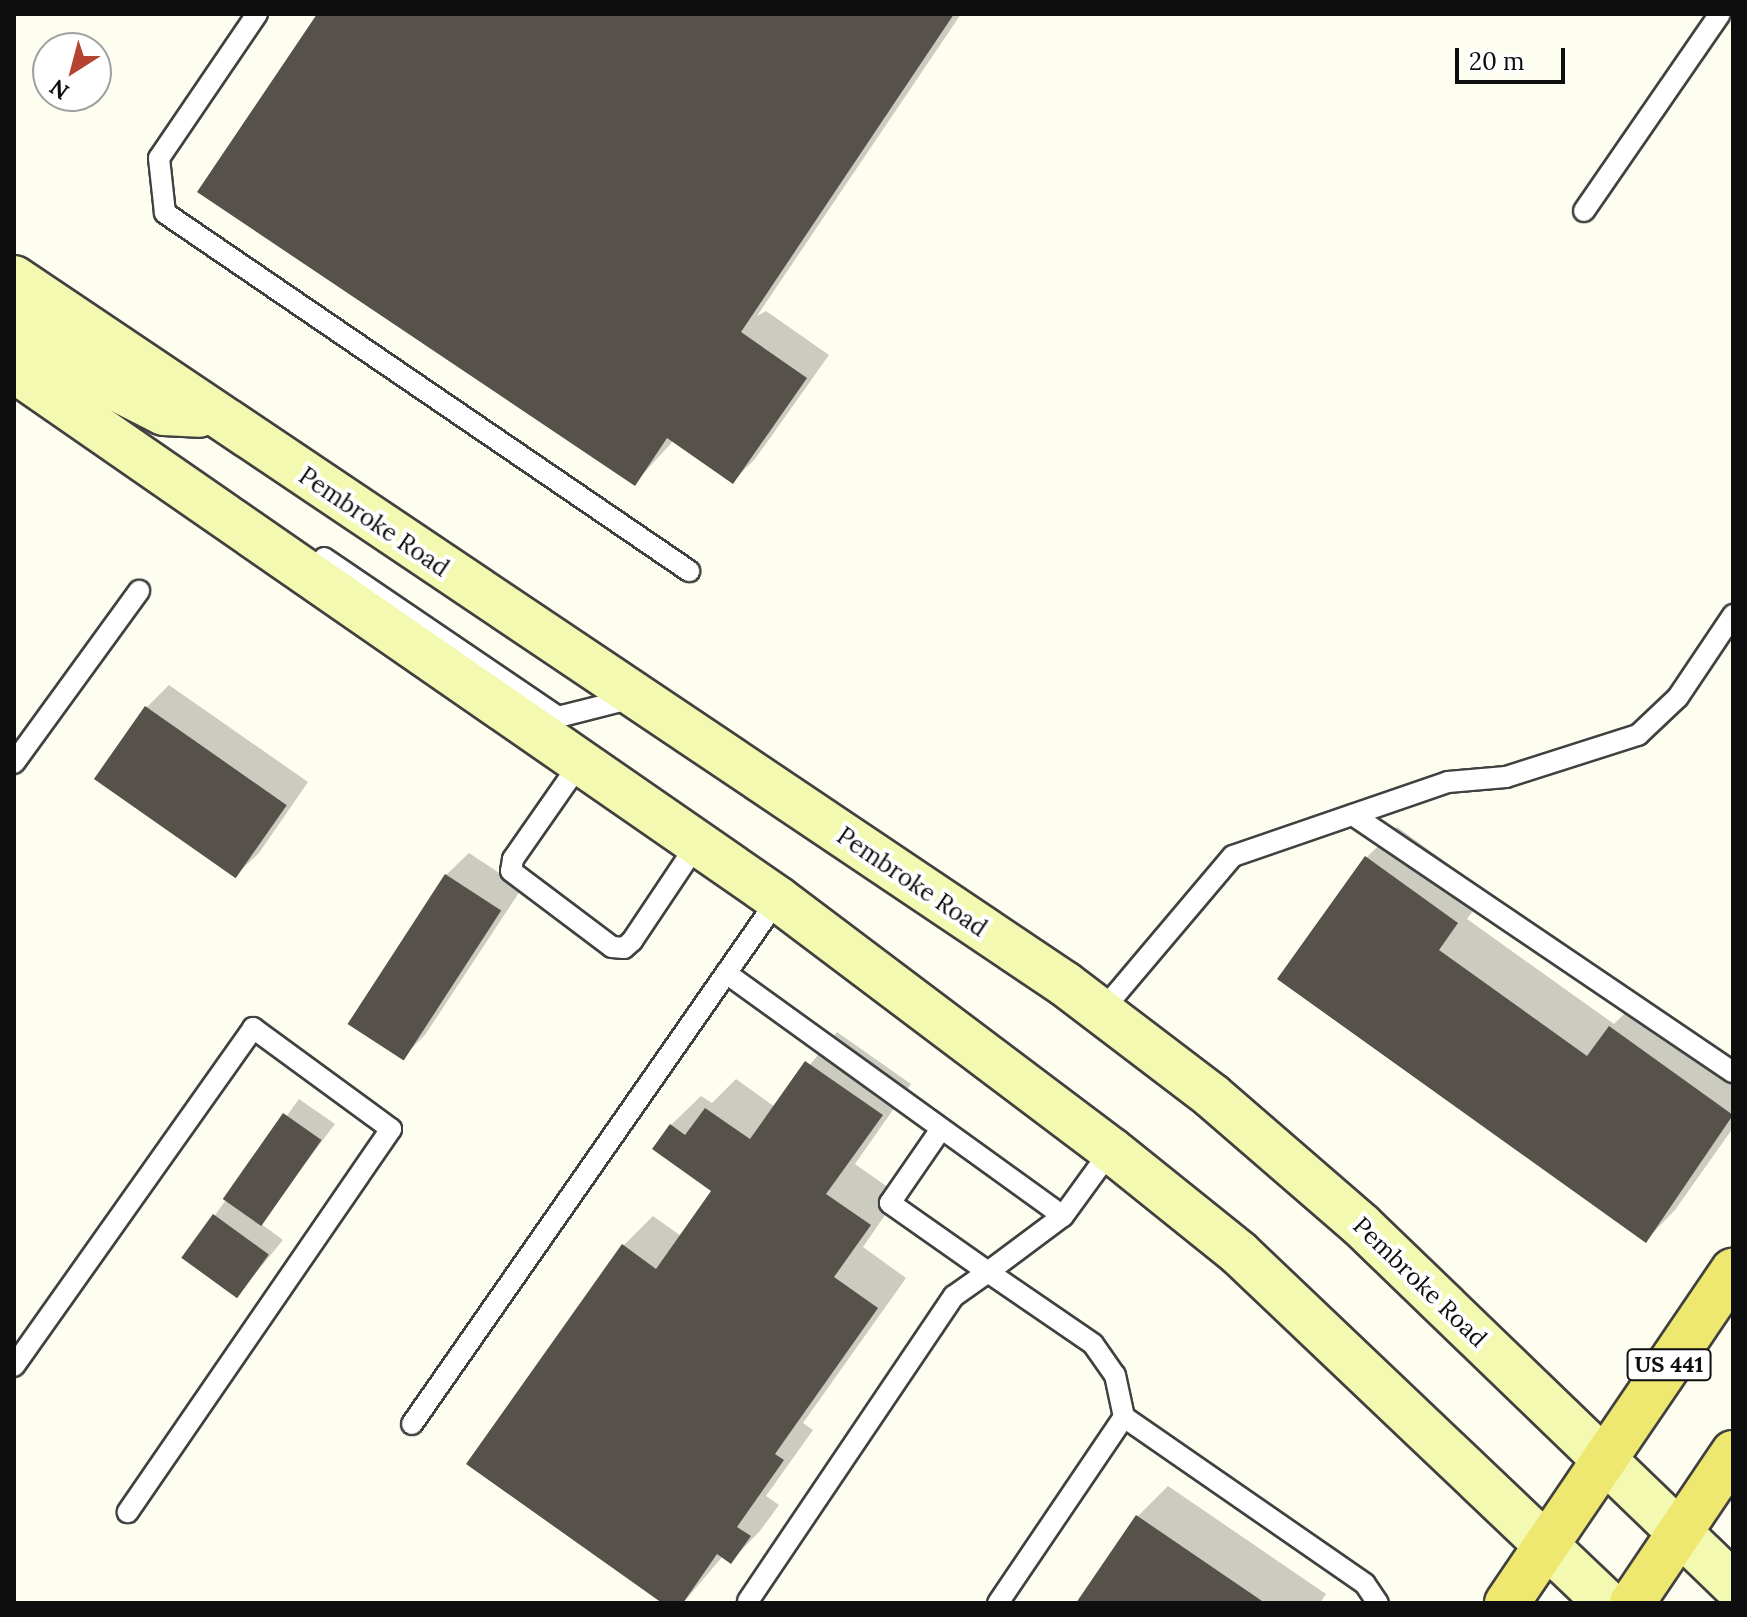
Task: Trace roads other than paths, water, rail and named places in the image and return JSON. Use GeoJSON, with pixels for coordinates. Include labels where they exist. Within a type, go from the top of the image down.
{"type":"FeatureCollection","features":[{"type":"Feature","properties":{"kind":"main road","name":"Pembroke Road"},"geometry":{"type":"LineString","coordinates":[[14,278],[1101,1012],[1212,1096],[1361,1225],[1733,1584]]}},
{"type":"Feature","properties":{"kind":"main road"},"geometry":{"type":"LineString","coordinates":[[14,324],[87,374],[164,413],[218,416]]}},
{"type":"Feature","properties":{"kind":"main road"},"geometry":{"type":"LineString","coordinates":[[14,370],[778,899],[1111,1150],[1251,1263],[1607,1603]]}},
{"type":"Feature","properties":{"kind":"main road","name":"US 441"},"geometry":{"type":"LineString","coordinates":[[1507,1603],[1606,1462],[1733,1270]]}},
{"type":"Feature","properties":{"kind":"main road"},"geometry":{"type":"LineString","coordinates":[[1632,1603],[1733,1453]]}},
{"type":"Feature","properties":{"kind":"lane"},"geometry":{"type":"LineString","coordinates":[[257,14],[159,158],[165,213],[689,571]]}},
{"type":"Feature","properties":{"kind":"lane"},"geometry":{"type":"LineString","coordinates":[[1584,211],[1720,14]]}},
{"type":"Feature","properties":{"kind":"lane"},"geometry":{"type":"LineString","coordinates":[[204,502],[246,506],[558,717],[634,698]]}},
{"type":"Feature","properties":{"kind":"lane"},"geometry":{"type":"LineString","coordinates":[[14,763],[139,591]]}},
{"type":"Feature","properties":{"kind":"lane"},"geometry":{"type":"LineString","coordinates":[[1101,1012],[1233,856],[1448,782],[1506,777],[1638,735],[1678,697],[1733,615]]}},
{"type":"Feature","properties":{"kind":"lane"},"geometry":{"type":"LineString","coordinates":[[580,763],[513,859],[511,871],[612,947],[624,948],[632,941],[697,844]]}},
{"type":"Feature","properties":{"kind":"lane"},"geometry":{"type":"LineString","coordinates":[[1353,815],[1733,1072]]}},
{"type":"Feature","properties":{"kind":"lane"},"geometry":{"type":"LineString","coordinates":[[412,1424],[778,899]]}},
{"type":"Feature","properties":{"kind":"lane"},"geometry":{"type":"LineString","coordinates":[[726,973],[1063,1216]]}},
{"type":"Feature","properties":{"kind":"lane"},"geometry":{"type":"LineString","coordinates":[[14,1366],[253,1028],[391,1129],[128,1512]]}},
{"type":"Feature","properties":{"kind":"lane"},"geometry":{"type":"LineString","coordinates":[[941,1129],[890,1203],[1093,1344],[1115,1375],[1124,1417],[1365,1584],[1378,1603]]}},
{"type":"Feature","properties":{"kind":"lane"},"geometry":{"type":"LineString","coordinates":[[748,1601],[954,1296],[1063,1216],[1111,1150]]}},
{"type":"Feature","properties":{"kind":"lane"},"geometry":{"type":"LineString","coordinates":[[998,1603],[1124,1417]]}}]}
